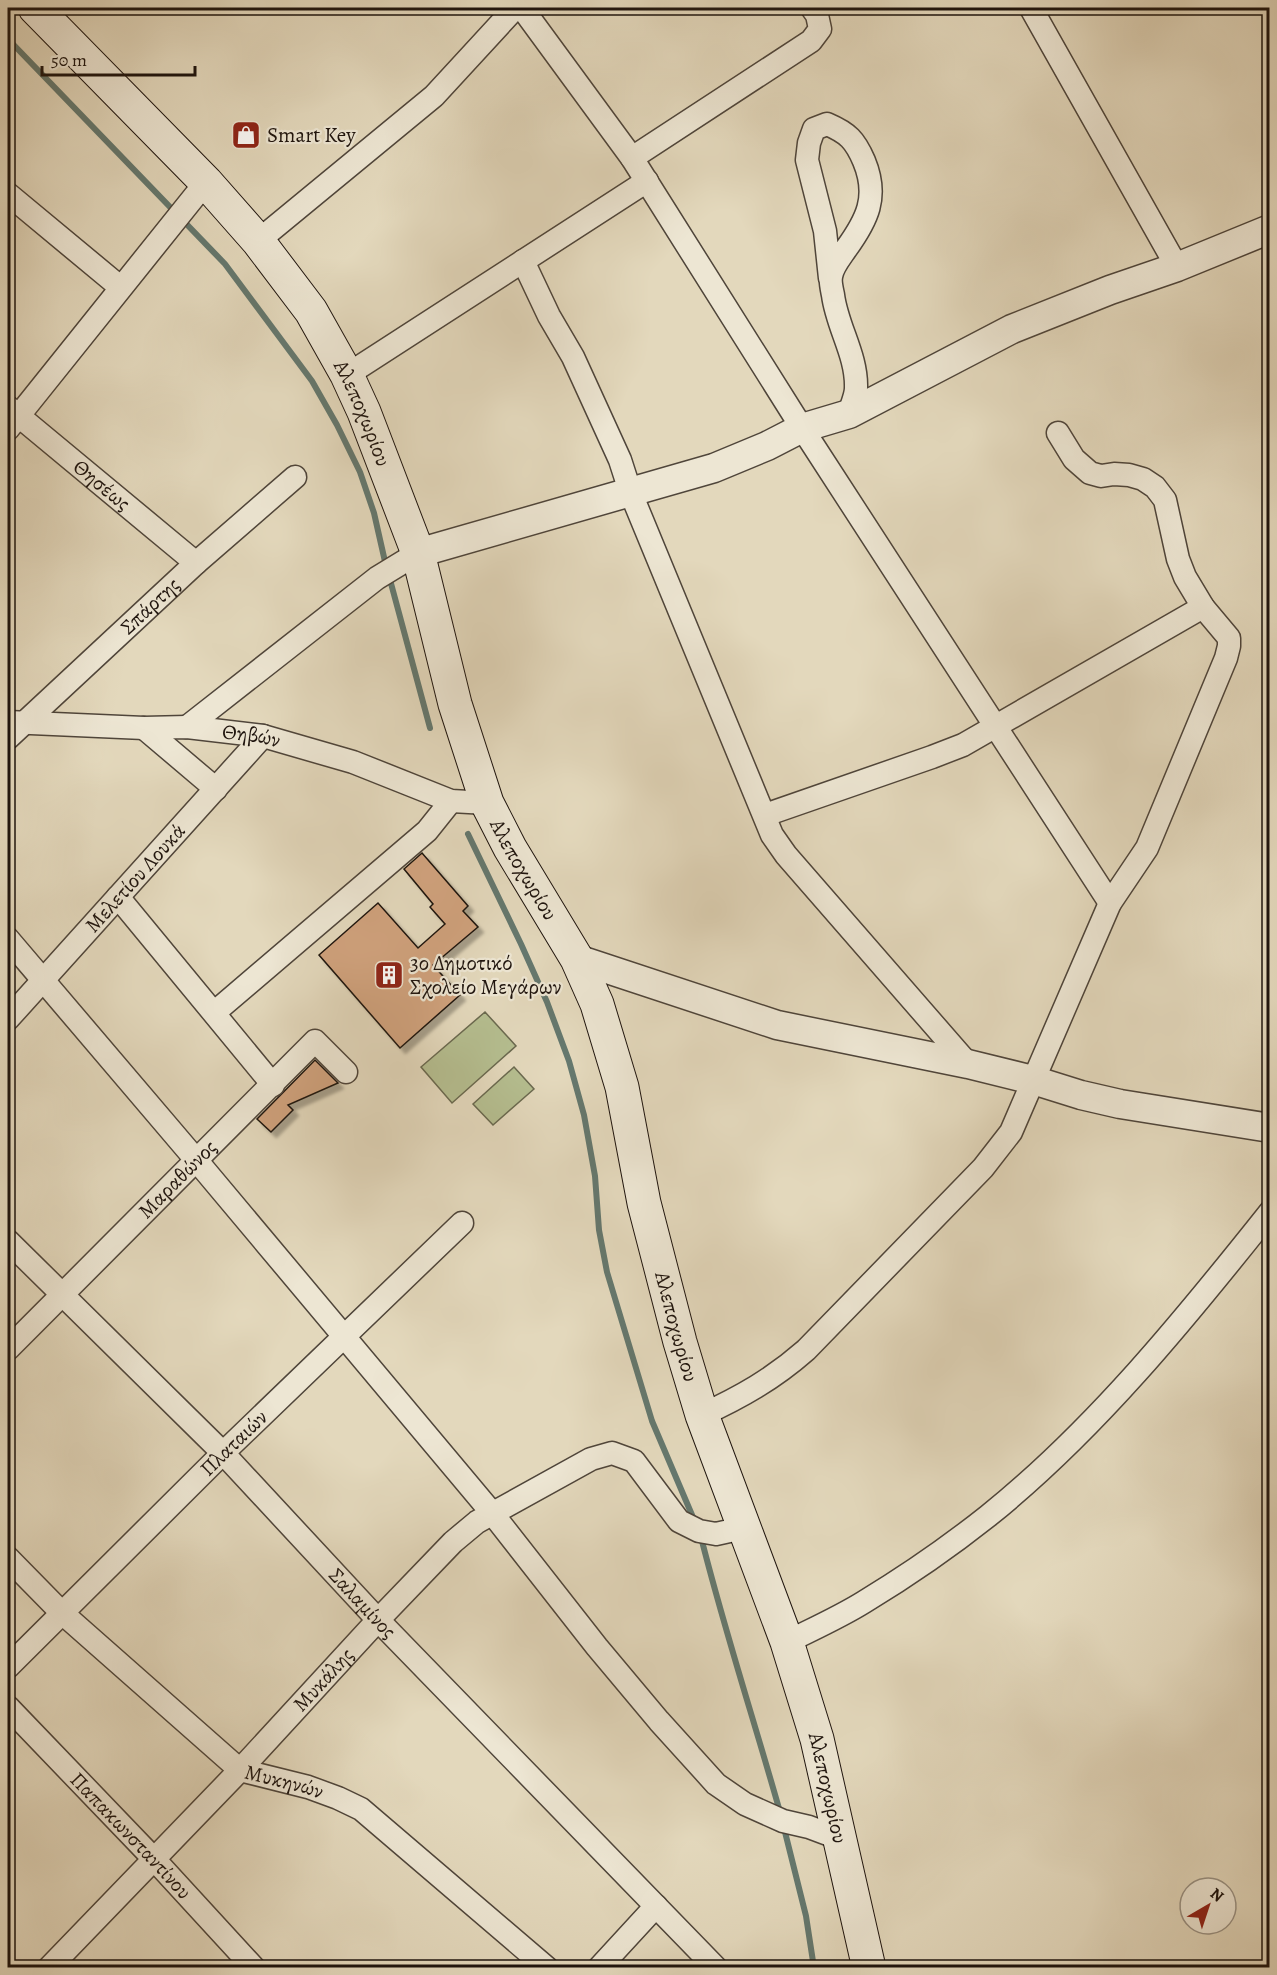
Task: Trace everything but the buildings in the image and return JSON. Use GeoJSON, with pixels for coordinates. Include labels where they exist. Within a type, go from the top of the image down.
{"type":"FeatureCollection","features":[{"type":"Feature","properties":{"kind":"main road","name":"Αλεποχωρίου"},"geometry":{"type":"LineString","coordinates":[[43,10],[198,191],[258,241],[310,312],[347,375],[375,440],[487,803],[510,848],[577,959],[597,1004],[622,1087],[644,1203],[680,1342],[702,1415],[787,1642],[817,1739],[869,1968]]}},
{"type":"Feature","properties":{"kind":"street"},"geometry":{"type":"LineString","coordinates":[[258,241],[434,96],[515,8]]}},
{"type":"Feature","properties":{"kind":"street"},"geometry":{"type":"LineString","coordinates":[[522,8],[632,158],[802,428],[1110,903]]}},
{"type":"Feature","properties":{"kind":"street"},"geometry":{"type":"LineString","coordinates":[[632,158],[811,42],[820,29],[817,15],[812,8]]}},
{"type":"Feature","properties":{"kind":"street"},"geometry":{"type":"LineString","coordinates":[[1031,8],[1177,267]]}},
{"type":"Feature","properties":{"kind":"street"},"geometry":{"type":"LineString","coordinates":[[830,278],[836,264],[858,234],[872,199],[871,180],[858,146],[844,131],[828,124],[814,129],[807,160],[825,231],[830,278],[836,314],[853,362],[856,389],[849,414]]}},
{"type":"Feature","properties":{"kind":"street"},"geometry":{"type":"LineString","coordinates":[[347,375],[647,181]]}},
{"type":"Feature","properties":{"kind":"street"},"geometry":{"type":"LineString","coordinates":[[11,417],[198,191]]}},
{"type":"Feature","properties":{"kind":"street"},"geometry":{"type":"LineString","coordinates":[[8,194],[120,287]]}},
{"type":"Feature","properties":{"kind":"street"},"geometry":{"type":"LineString","coordinates":[[187,727],[377,578],[412,556],[714,468],[767,446],[802,428],[849,414],[1012,329],[1110,290],[1177,267],[1269,229]]}},
{"type":"Feature","properties":{"kind":"street"},"geometry":{"type":"LineString","coordinates":[[523,261],[549,316],[573,357],[620,460],[630,491],[772,836],[968,1064]]}},
{"type":"Feature","properties":{"kind":"street","name":"Θησέως"},"geometry":{"type":"LineString","coordinates":[[11,417],[196,563]]}},
{"type":"Feature","properties":{"kind":"street"},"geometry":{"type":"LineString","coordinates":[[702,1415],[742,1397],[780,1372],[806,1350],[983,1168],[1011,1132],[1110,903],[1147,848],[1229,646],[1229,638],[1203,607],[1178,559],[1165,500],[1155,487],[1143,479],[1129,475],[1101,476],[1090,473],[1074,459],[1058,433]]}},
{"type":"Feature","properties":{"kind":"street","name":"Σπάρτης"},"geometry":{"type":"LineString","coordinates":[[13,727],[295,477]]}},
{"type":"Feature","properties":{"kind":"street"},"geometry":{"type":"LineString","coordinates":[[765,815],[963,744],[1203,607]]}},
{"type":"Feature","properties":{"kind":"street","name":"Θηβών"},"geometry":{"type":"LineString","coordinates":[[13,727],[187,727],[263,736],[353,762],[451,801],[487,803]]}},
{"type":"Feature","properties":{"kind":"street"},"geometry":{"type":"LineString","coordinates":[[144,728],[216,789]]}},
{"type":"Feature","properties":{"kind":"street","name":"Μελετίου Λουκά"},"geometry":{"type":"LineString","coordinates":[[8,1020],[263,736]]}},
{"type":"Feature","properties":{"kind":"street"},"geometry":{"type":"LineString","coordinates":[[214,1012],[428,831],[451,801]]}},
{"type":"Feature","properties":{"kind":"street"},"geometry":{"type":"LineString","coordinates":[[118,897],[273,1084]]}},
{"type":"Feature","properties":{"kind":"street"},"geometry":{"type":"LineString","coordinates":[[8,939],[346,1338],[659,1721],[716,1784],[745,1804],[783,1821],[809,1827],[841,1839]]}},
{"type":"Feature","properties":{"kind":"street"},"geometry":{"type":"LineString","coordinates":[[577,959],[777,1025],[968,1064],[1120,1104],[1269,1128]]}},
{"type":"Feature","properties":{"kind":"street","name":"Μαραθώνος"},"geometry":{"type":"LineString","coordinates":[[8,1349],[315,1041],[346,1072]]}},
{"type":"Feature","properties":{"kind":"street"},"geometry":{"type":"LineString","coordinates":[[787,1642],[863,1603],[987,1517],[1039,1473],[1096,1416],[1164,1340],[1269,1212]]}},
{"type":"Feature","properties":{"kind":"street","name":"Πλαταιών"},"geometry":{"type":"LineString","coordinates":[[8,1666],[462,1223]]}},
{"type":"Feature","properties":{"kind":"street","name":"Σαλαμίνος"},"geometry":{"type":"LineString","coordinates":[[8,1241],[224,1453],[378,1620],[716,1968]]}},
{"type":"Feature","properties":{"kind":"street","name":"Μυκάλης"},"geometry":{"type":"LineString","coordinates":[[49,1968],[240,1770],[378,1620],[453,1542],[477,1522],[591,1459],[612,1453],[633,1461],[679,1521],[699,1531],[716,1534],[745,1525]]}},
{"type":"Feature","properties":{"kind":"street","name":"Μυκηνών"},"geometry":{"type":"LineString","coordinates":[[8,1558],[61,1612],[240,1770],[308,1787],[361,1809],[547,1968]]}},
{"type":"Feature","properties":{"kind":"street","name":"Παπακωνσταντίνου"},"geometry":{"type":"LineString","coordinates":[[8,1707],[153,1858],[254,1968]]}},
{"type":"Feature","properties":{"kind":"street"},"geometry":{"type":"LineString","coordinates":[[599,1968],[656,1906]]}},
{"type":"Feature","properties":{"kind":"green space"},"geometry":{"type":"Polygon","coordinates":[[[485,1012],[516,1046],[452,1103],[421,1067],[485,1012]]]}},
{"type":"Feature","properties":{"kind":"green space"},"geometry":{"type":"Polygon","coordinates":[[[514,1067],[534,1089],[493,1125],[473,1104],[514,1067]]]}},
{"type":"Feature","properties":{"kind":"waterway"},"geometry":{"type":"LineString","coordinates":[[8,39],[225,264],[312,381],[360,472],[374,513],[386,566]]}},
{"type":"Feature","properties":{"kind":"waterway"},"geometry":{"type":"LineString","coordinates":[[389,576],[430,728]]}},
{"type":"Feature","properties":{"kind":"waterway"},"geometry":{"type":"LineString","coordinates":[[468,834],[547,1002],[569,1061],[584,1115],[595,1176],[599,1230],[607,1272],[652,1421],[695,1522]]}},
{"type":"Feature","properties":{"kind":"waterway"},"geometry":{"type":"LineString","coordinates":[[701,1537],[780,1812]]}},
{"type":"Feature","properties":{"kind":"waterway"},"geometry":{"type":"LineString","coordinates":[[784,1828],[806,1916],[814,1968]]}},
{"type":"Feature","properties":{"kind":"place","name":"Smart Key"},"geometry":{"type":"Point","coordinates":[246,135]}},
{"type":"Feature","properties":{"kind":"place","name":"3ο Δημοτικό Σχολείο Μεγάρων"},"geometry":{"type":"Point","coordinates":[389,975]}}]}
